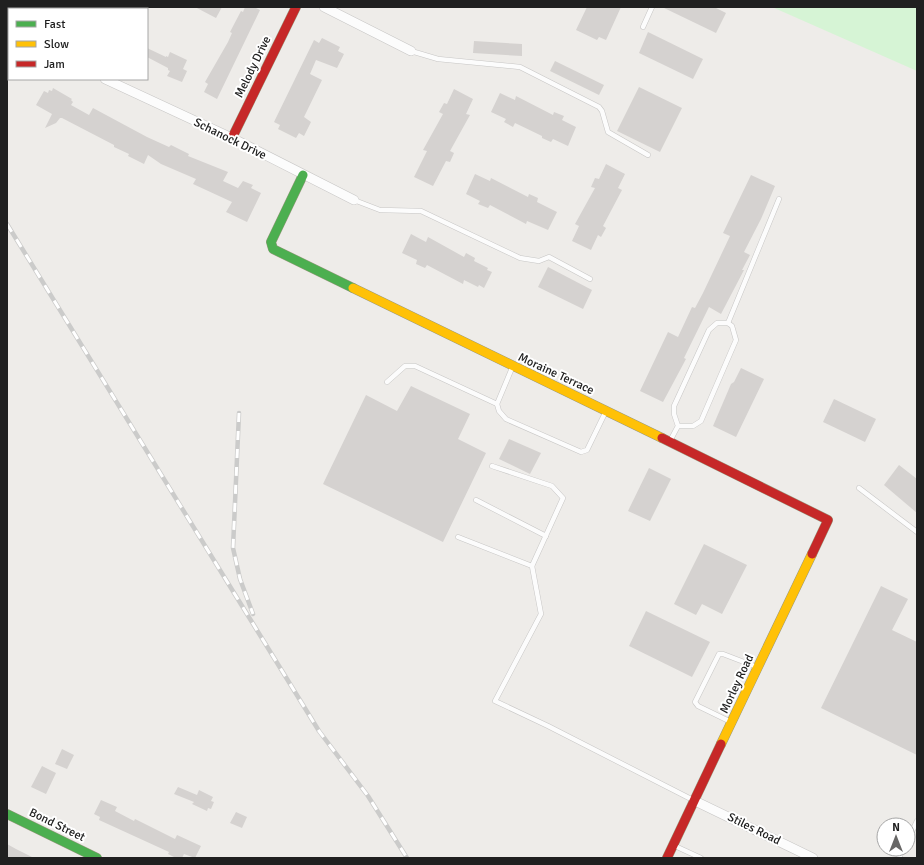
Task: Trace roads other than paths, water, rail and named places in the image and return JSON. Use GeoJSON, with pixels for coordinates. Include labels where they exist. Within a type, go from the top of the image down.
{"type":"FeatureCollection","features":[{"type":"Feature","properties":{"kind":"street","name":"Melody Drive"},"geometry":{"type":"LineString","coordinates":[[232,138],[296,7]]}},
{"type":"Feature","properties":{"kind":"street"},"geometry":{"type":"LineString","coordinates":[[324,7],[411,51]]}},
{"type":"Feature","properties":{"kind":"street","name":"Schanock Drive"},"geometry":{"type":"LineString","coordinates":[[107,80],[232,138],[354,200]]}},
{"type":"Feature","properties":{"kind":"street","name":"Moraine Terrace"},"geometry":{"type":"LineString","coordinates":[[303,175],[273,237],[271,242],[273,250],[513,367],[547,381],[828,520]]}},
{"type":"Feature","properties":{"kind":"street","name":"Morley Road"},"geometry":{"type":"LineString","coordinates":[[667,858],[828,520]]}},
{"type":"Feature","properties":{"kind":"street","name":"Stiles Road"},"geometry":{"type":"LineString","coordinates":[[695,801],[813,858]]}},
{"type":"Feature","properties":{"kind":"street","name":"Bond Street"},"geometry":{"type":"LineString","coordinates":[[7,814],[97,858]]}},
{"type":"Feature","properties":{"kind":"lane"},"geometry":{"type":"LineString","coordinates":[[643,27],[652,7]]}},
{"type":"Feature","properties":{"kind":"lane"},"geometry":{"type":"LineString","coordinates":[[411,51],[438,59],[520,67],[599,107],[602,110],[608,132],[648,155]]}},
{"type":"Feature","properties":{"kind":"lane"},"geometry":{"type":"LineString","coordinates":[[728,323],[779,199]]}},
{"type":"Feature","properties":{"kind":"lane"},"geometry":{"type":"LineString","coordinates":[[354,200],[380,210],[421,211],[520,258],[539,261],[549,257],[590,279]]}},
{"type":"Feature","properties":{"kind":"lane"},"geometry":{"type":"LineString","coordinates":[[670,441],[678,426],[674,414],[674,406],[709,330],[717,323],[728,323],[732,326],[736,340],[701,421],[693,426],[678,426]]}},
{"type":"Feature","properties":{"kind":"lane"},"geometry":{"type":"LineString","coordinates":[[387,382],[405,366],[415,366],[497,404]]}},
{"type":"Feature","properties":{"kind":"lane"},"geometry":{"type":"LineString","coordinates":[[513,367],[497,404],[499,411],[506,420],[581,452],[588,450],[606,411]]}},
{"type":"Feature","properties":{"kind":"lane"},"geometry":{"type":"LineString","coordinates":[[492,466],[552,486],[563,498],[532,566],[541,614],[494,701],[548,726],[695,801]]}},
{"type":"Feature","properties":{"kind":"lane"},"geometry":{"type":"LineString","coordinates":[[859,488],[917,532]]}},
{"type":"Feature","properties":{"kind":"lane"},"geometry":{"type":"LineString","coordinates":[[476,500],[546,536]]}},
{"type":"Feature","properties":{"kind":"lane"},"geometry":{"type":"LineString","coordinates":[[458,537],[532,566]]}},
{"type":"Feature","properties":{"kind":"lane"},"geometry":{"type":"LineString","coordinates":[[732,722],[698,706],[695,702],[719,654],[724,654],[758,668]]}},
{"type":"Feature","properties":{"kind":"lane"},"geometry":{"type":"LineString","coordinates":[[674,845],[701,858]]}},
{"type":"Feature","properties":{"kind":"railway"},"geometry":{"type":"LineString","coordinates":[[7,224],[319,731],[368,796],[407,858]]}},
{"type":"Feature","properties":{"kind":"railway"},"geometry":{"type":"LineString","coordinates":[[239,413],[233,548],[240,579],[253,614]]}}]}
